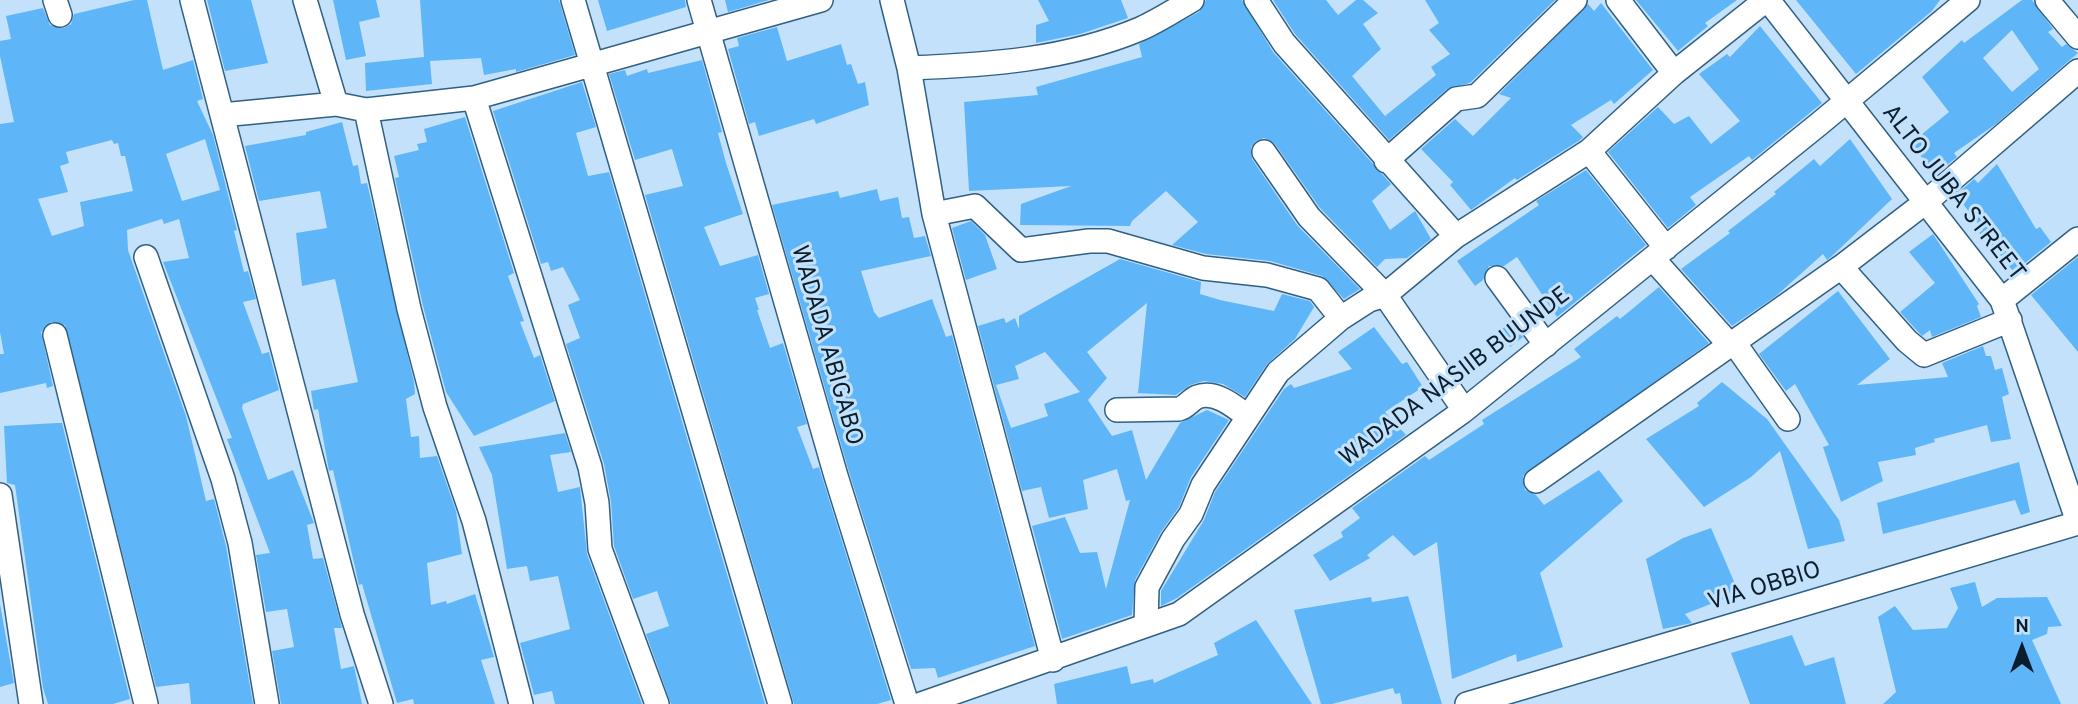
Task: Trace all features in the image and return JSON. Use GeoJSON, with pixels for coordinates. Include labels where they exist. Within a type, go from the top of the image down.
{"type":"FeatureCollection","features":[{"type":"Feature","properties":{"kind":"street"},"geometry":{"type":"LineString","coordinates":[[192,0],[352,614],[381,704]]}},
{"type":"Feature","properties":{"kind":"street"},"geometry":{"type":"LineString","coordinates":[[305,0],[336,104]]}},
{"type":"Feature","properties":{"kind":"street"},"geometry":{"type":"LineString","coordinates":[[573,0],[780,704]]}},
{"type":"Feature","properties":{"kind":"street","name":"WADADA ABIGABO"},"geometry":{"type":"LineString","coordinates":[[699,0],[835,476],[906,704]]}},
{"type":"Feature","properties":{"kind":"street"},"geometry":{"type":"LineString","coordinates":[[222,115],[336,104],[366,110],[474,98],[821,0]]}},
{"type":"Feature","properties":{"kind":"street"},"geometry":{"type":"LineString","coordinates":[[892,0],[909,68],[934,214],[1053,660]]}},
{"type":"Feature","properties":{"kind":"street"},"geometry":{"type":"LineString","coordinates":[[909,68],[997,65],[1077,50],[1143,28],[1192,0]]}},
{"type":"Feature","properties":{"kind":"street"},"geometry":{"type":"LineString","coordinates":[[1256,0],[1283,43],[1456,236]]}},
{"type":"Feature","properties":{"kind":"street"},"geometry":{"type":"LineString","coordinates":[[1386,161],[1456,99],[1477,96],[1575,0]]}},
{"type":"Feature","properties":{"kind":"street"},"geometry":{"type":"LineString","coordinates":[[1618,0],[1674,73]]}},
{"type":"Feature","properties":{"kind":"street"},"geometry":{"type":"LineString","coordinates":[[1146,625],[1147,587],[1173,538],[1191,514],[1203,485],[1278,372],[1341,318],[1369,300],[1385,295],[1456,236],[1589,151],[1674,73],[1767,0]]}},
{"type":"Feature","properties":{"kind":"street","name":"ALTO JUBA STREET"},"geometry":{"type":"LineString","coordinates":[[1767,0],[1927,201],[2006,310],[2078,522]]}},
{"type":"Feature","properties":{"kind":"street","name":"WADADA NASIIB BUUNDE"},"geometry":{"type":"LineString","coordinates":[[921,704],[1179,614],[1464,410],[1847,102],[1968,0]]}},
{"type":"Feature","properties":{"kind":"street"},"geometry":{"type":"LineString","coordinates":[[2047,0],[2078,37]]}},
{"type":"Feature","properties":{"kind":"street"},"geometry":{"type":"LineString","coordinates":[[1536,481],[1841,267],[1927,201],[2078,71]]}},
{"type":"Feature","properties":{"kind":"street"},"geometry":{"type":"LineString","coordinates":[[474,98],[590,467],[600,549],[657,704]]}},
{"type":"Feature","properties":{"kind":"street"},"geometry":{"type":"LineString","coordinates":[[366,110],[409,309],[435,407],[474,521],[521,704]]}},
{"type":"Feature","properties":{"kind":"street"},"geometry":{"type":"LineString","coordinates":[[1589,151],[1659,253],[1731,342],[1788,419]]}},
{"type":"Feature","properties":{"kind":"street"},"geometry":{"type":"LineString","coordinates":[[1264,152],[1309,217],[1385,295],[1464,410]]}},
{"type":"Feature","properties":{"kind":"street"},"geometry":{"type":"LineString","coordinates":[[934,214],[975,206],[1021,250],[1108,241],[1203,268],[1267,275],[1298,282],[1318,289],[1341,318]]}},
{"type":"Feature","properties":{"kind":"street"},"geometry":{"type":"LineString","coordinates":[[1841,267],[1924,355],[2006,310],[2078,239]]}},
{"type":"Feature","properties":{"kind":"street"},"geometry":{"type":"LineString","coordinates":[[146,257],[223,479],[240,544],[267,704]]}},
{"type":"Feature","properties":{"kind":"street"},"geometry":{"type":"LineString","coordinates":[[1497,278],[1546,345]]}},
{"type":"Feature","properties":{"kind":"street"},"geometry":{"type":"LineString","coordinates":[[55,335],[146,704]]}},
{"type":"Feature","properties":{"kind":"street"},"geometry":{"type":"LineString","coordinates":[[1117,410],[1178,409],[1186,407],[1195,398],[1209,396],[1230,402],[1247,416]]}},
{"type":"Feature","properties":{"kind":"street"},"geometry":{"type":"LineString","coordinates":[[0,495],[31,704]]}},
{"type":"Feature","properties":{"kind":"street","name":"VIA OBBIO"},"geometry":{"type":"LineString","coordinates":[[1467,704],[2078,522]]}},
{"type":"Feature","properties":{"kind":"building"},"geometry":{"type":"Polygon","coordinates":[[[134,0],[147,0],[163,70],[193,60],[203,99],[197,101],[213,135],[237,230],[234,231],[244,272],[248,271],[256,299],[243,302],[262,354],[269,352],[279,390],[243,404],[242,408],[268,480],[293,470],[314,523],[307,525],[313,559],[323,558],[342,628],[334,628],[341,669],[354,666],[362,704],[281,704],[272,651],[294,647],[287,609],[266,612],[256,555],[270,553],[227,439],[232,438],[163,262],[189,258],[179,219],[164,224],[162,219],[127,230],[128,250],[186,416],[206,501],[214,499],[226,546],[253,704],[191,704],[189,683],[156,687],[65,325],[51,322],[41,332],[53,386],[47,388],[46,383],[0,393],[0,354],[4,354],[0,332],[0,124],[14,122],[0,56],[0,41],[11,39],[6,16],[43,8],[50,25],[64,28],[71,24],[74,14],[134,0]],[[205,139],[166,154],[182,201],[220,190],[205,139]],[[112,140],[66,152],[69,163],[60,166],[68,192],[38,199],[52,236],[84,226],[80,202],[133,191],[125,156],[121,156],[118,143],[114,144],[112,140]]]}},
{"type":"Feature","properties":{"kind":"building"},"geometry":{"type":"Polygon","coordinates":[[[207,0],[251,0],[268,63],[225,71],[207,0]]]}},
{"type":"Feature","properties":{"kind":"building"},"geometry":{"type":"Polygon","coordinates":[[[333,0],[376,0],[380,17],[359,22],[366,56],[346,60],[333,0]]]}},
{"type":"Feature","properties":{"kind":"building"},"geometry":{"type":"Polygon","coordinates":[[[420,0],[559,0],[575,55],[516,72],[516,69],[484,75],[481,58],[430,61],[432,84],[366,91],[365,63],[424,57],[420,0]]]}},
{"type":"Feature","properties":{"kind":"building"},"geometry":{"type":"Polygon","coordinates":[[[598,0],[685,0],[686,7],[607,31],[598,0]]]}},
{"type":"Feature","properties":{"kind":"building"},"geometry":{"type":"Polygon","coordinates":[[[725,0],[769,0],[728,12],[725,0]]]}},
{"type":"Feature","properties":{"kind":"building"},"geometry":{"type":"Polygon","coordinates":[[[1038,0],[1121,0],[1128,18],[1080,34],[1036,43],[1036,25],[1049,21],[1038,0]]]}},
{"type":"Feature","properties":{"kind":"building"},"geometry":{"type":"Polygon","coordinates":[[[1206,0],[1242,0],[1273,52],[1391,184],[1372,201],[1390,230],[1415,211],[1431,239],[1407,258],[1385,259],[1377,267],[1320,208],[1275,144],[1264,138],[1256,141],[1251,147],[1252,159],[1297,225],[1360,289],[1344,299],[1322,276],[1270,261],[1206,254],[1172,245],[1198,222],[1166,191],[1132,221],[1130,226],[1020,225],[1021,204],[1071,186],[969,191],[964,102],[1038,95],[1036,87],[1142,57],[1139,44],[1199,12],[1206,0]]]}},
{"type":"Feature","properties":{"kind":"building"},"geometry":{"type":"Polygon","coordinates":[[[1273,0],[1326,0],[1338,15],[1356,0],[1363,0],[1378,13],[1363,24],[1381,49],[1352,76],[1385,116],[1436,75],[1431,67],[1450,54],[1429,30],[1439,23],[1425,0],[1555,0],[1470,83],[1447,89],[1389,140],[1295,34],[1273,0]]]}},
{"type":"Feature","properties":{"kind":"building"},"geometry":{"type":"Polygon","coordinates":[[[1636,0],[1737,0],[1705,23],[1708,26],[1678,51],[1636,0]]]}},
{"type":"Feature","properties":{"kind":"building"},"geometry":{"type":"Polygon","coordinates":[[[1796,0],[1940,0],[1932,11],[1856,74],[1796,0]]]}},
{"type":"Feature","properties":{"kind":"building"},"geometry":{"type":"Polygon","coordinates":[[[2022,0],[2032,0],[2053,29],[2048,32],[2062,47],[2066,44],[2078,53],[1996,124],[1954,153],[1957,157],[1935,175],[1911,143],[1949,112],[1922,77],[1962,40],[1964,43],[2022,0]],[[2012,30],[1983,58],[2012,92],[2039,69],[2012,30]]]}},
{"type":"Feature","properties":{"kind":"building"},"geometry":{"type":"Polygon","coordinates":[[[1601,3],[1653,70],[1614,104],[1611,100],[1571,125],[1583,137],[1580,140],[1517,180],[1515,178],[1471,210],[1450,185],[1453,182],[1421,149],[1455,119],[1473,136],[1511,98],[1499,94],[1588,4],[1594,11],[1601,3]]]}},
{"type":"Feature","properties":{"kind":"building"},"geometry":{"type":"Polygon","coordinates":[[[1760,26],[1822,103],[1752,160],[1749,156],[1690,197],[1696,205],[1668,228],[1608,152],[1658,107],[1674,124],[1689,116],[1711,144],[1740,121],[1699,74],[1727,54],[1730,57],[1760,26]]]}},
{"type":"Feature","properties":{"kind":"building"},"geometry":{"type":"Polygon","coordinates":[[[777,27],[787,61],[841,44],[847,65],[851,64],[858,84],[865,82],[869,105],[816,124],[814,119],[759,136],[755,122],[749,124],[728,49],[739,46],[737,38],[777,27]]]}},
{"type":"Feature","properties":{"kind":"building"},"geometry":{"type":"Polygon","coordinates":[[[702,60],[722,132],[718,133],[743,214],[704,227],[720,266],[758,255],[769,294],[755,298],[757,310],[770,348],[783,343],[807,424],[797,427],[813,469],[819,467],[891,700],[877,704],[794,704],[645,195],[683,186],[672,149],[635,160],[609,74],[625,70],[627,76],[647,69],[648,73],[702,60]]]}},
{"type":"Feature","properties":{"kind":"building"},"geometry":{"type":"Polygon","coordinates":[[[582,82],[596,127],[576,133],[588,176],[609,172],[765,704],[671,704],[646,634],[669,626],[657,591],[633,599],[614,546],[611,502],[604,464],[566,344],[580,338],[568,305],[580,300],[563,267],[551,271],[548,262],[541,264],[493,111],[582,82]]]}},
{"type":"Feature","properties":{"kind":"building"},"geometry":{"type":"Polygon","coordinates":[[[465,117],[514,273],[508,276],[524,321],[520,322],[534,358],[540,355],[555,401],[474,436],[446,392],[423,306],[395,178],[399,177],[394,156],[419,150],[417,144],[427,142],[424,129],[465,117]]]}},
{"type":"Feature","properties":{"kind":"building"},"geometry":{"type":"Polygon","coordinates":[[[342,122],[353,166],[358,165],[361,184],[367,183],[414,382],[415,394],[406,399],[411,437],[419,436],[420,458],[437,456],[456,511],[462,554],[427,563],[431,605],[446,601],[447,604],[475,594],[494,657],[481,660],[495,704],[414,704],[413,699],[397,703],[362,584],[359,585],[333,470],[329,471],[318,409],[314,410],[311,391],[358,382],[335,279],[302,286],[296,233],[327,228],[320,191],[259,201],[245,146],[306,135],[306,132],[342,122]]]}},
{"type":"Feature","properties":{"kind":"building"},"geometry":{"type":"Polygon","coordinates":[[[1850,139],[1892,199],[1827,260],[1823,254],[1776,296],[1732,326],[1681,269],[1730,233],[1728,231],[1776,194],[1774,192],[1814,159],[1820,166],[1850,139]]]}},
{"type":"Feature","properties":{"kind":"building"},"geometry":{"type":"Polygon","coordinates":[[[1997,164],[2036,229],[2040,227],[2051,242],[2014,272],[1979,233],[1983,230],[1956,195],[1974,179],[1978,183],[1997,164]]]}},
{"type":"Feature","properties":{"kind":"building"},"geometry":{"type":"Polygon","coordinates":[[[1586,170],[1646,245],[1557,317],[1517,257],[1504,266],[1489,266],[1483,280],[1475,286],[1457,261],[1539,205],[1536,201],[1586,170]]]}},
{"type":"Feature","properties":{"kind":"building"},"geometry":{"type":"Polygon","coordinates":[[[877,189],[880,201],[898,197],[902,218],[909,217],[914,238],[925,236],[931,256],[861,271],[874,312],[879,318],[932,299],[946,337],[952,335],[1035,646],[938,678],[935,668],[911,669],[849,472],[772,205],[838,191],[840,198],[877,189]]]}},
{"type":"Feature","properties":{"kind":"building"},"geometry":{"type":"Polygon","coordinates":[[[971,221],[985,235],[997,269],[966,280],[952,228],[971,221]]]}},
{"type":"Feature","properties":{"kind":"building"},"geometry":{"type":"Polygon","coordinates":[[[1933,234],[1979,304],[1977,306],[1981,317],[1932,337],[1930,330],[1922,336],[1900,312],[1935,283],[1909,252],[1933,234]]]}},
{"type":"Feature","properties":{"kind":"building"},"geometry":{"type":"Polygon","coordinates":[[[2078,257],[2078,352],[2031,295],[2078,257]]]}},
{"type":"Feature","properties":{"kind":"building"},"geometry":{"type":"Polygon","coordinates":[[[1120,259],[1201,282],[1200,294],[1220,300],[1274,311],[1282,294],[1310,301],[1314,307],[1295,339],[1267,364],[1245,397],[1223,384],[1204,381],[1190,385],[1176,395],[1138,393],[1147,303],[1087,352],[1107,378],[1088,400],[1112,436],[1132,430],[1146,480],[1180,423],[1207,410],[1229,420],[1191,477],[1179,507],[1161,532],[1135,580],[1132,615],[1062,639],[1032,526],[1065,517],[1080,553],[1097,552],[1106,589],[1130,500],[1126,501],[1117,469],[1083,480],[1088,509],[1049,518],[1041,487],[1022,491],[978,326],[1004,318],[1006,323],[1015,318],[1019,329],[1019,316],[1120,259]],[[1045,352],[1015,366],[1019,379],[996,385],[1011,428],[1048,416],[1044,404],[1080,392],[1045,352]]]}},
{"type":"Feature","properties":{"kind":"building"},"geometry":{"type":"Polygon","coordinates":[[[1659,287],[1709,343],[1523,476],[1525,490],[1536,495],[1544,505],[1599,470],[1623,501],[1540,573],[1563,647],[1517,662],[1516,654],[1452,679],[1437,542],[1414,556],[1393,535],[1367,555],[1370,558],[1330,581],[1313,555],[1343,537],[1341,532],[1360,518],[1352,508],[1425,456],[1429,460],[1484,424],[1482,420],[1581,357],[1574,349],[1617,316],[1620,319],[1659,287]]]}},
{"type":"Feature","properties":{"kind":"building"},"geometry":{"type":"Polygon","coordinates":[[[1838,291],[1890,359],[1857,385],[1948,377],[1942,363],[1983,346],[1986,356],[1991,356],[1995,370],[2002,368],[2009,394],[2002,397],[2011,439],[1991,442],[1987,425],[1934,439],[1935,442],[1915,448],[1916,455],[1878,462],[1883,481],[1841,502],[1823,447],[1829,445],[1795,384],[1786,391],[1759,354],[1838,291]]]}},
{"type":"Feature","properties":{"kind":"building"},"geometry":{"type":"Polygon","coordinates":[[[1511,321],[1523,337],[1510,347],[1500,331],[1511,321]]]}},
{"type":"Feature","properties":{"kind":"building"},"geometry":{"type":"Polygon","coordinates":[[[1374,327],[1402,364],[1407,362],[1423,387],[1385,412],[1406,435],[1177,598],[1161,606],[1161,591],[1204,520],[1215,492],[1284,389],[1291,384],[1294,388],[1352,369],[1338,352],[1374,327]]]}},
{"type":"Feature","properties":{"kind":"building"},"geometry":{"type":"Polygon","coordinates":[[[1722,382],[1767,419],[1839,520],[1845,541],[1808,549],[1780,451],[1751,477],[1704,507],[1646,439],[1699,406],[1697,403],[1722,382]]]}},
{"type":"Feature","properties":{"kind":"building"},"geometry":{"type":"Polygon","coordinates":[[[62,423],[130,699],[113,704],[48,704],[43,688],[15,485],[7,483],[4,426],[62,423]]]}},
{"type":"Feature","properties":{"kind":"building"},"geometry":{"type":"Polygon","coordinates":[[[565,433],[571,452],[550,455],[558,492],[580,487],[587,554],[642,704],[555,704],[552,691],[534,695],[520,643],[570,629],[558,576],[530,581],[527,566],[507,569],[492,475],[479,447],[565,433]]]}},
{"type":"Feature","properties":{"kind":"building"},"geometry":{"type":"Polygon","coordinates":[[[2019,462],[2030,512],[2021,515],[2015,500],[1883,534],[1877,503],[2019,462]]]}},
{"type":"Feature","properties":{"kind":"building"},"geometry":{"type":"Polygon","coordinates":[[[1711,528],[1739,593],[1685,614],[1692,623],[1663,629],[1646,559],[1683,538],[1711,528]]]}},
{"type":"Feature","properties":{"kind":"building"},"geometry":{"type":"Polygon","coordinates":[[[1975,582],[1982,607],[1997,598],[2047,597],[2062,626],[2048,627],[2047,634],[2032,640],[2061,704],[1883,704],[1896,692],[1878,617],[1895,606],[1913,630],[1947,628],[1958,608],[1950,588],[1975,582]]]}},
{"type":"Feature","properties":{"kind":"building"},"geometry":{"type":"Polygon","coordinates":[[[1408,596],[1442,704],[1402,704],[1400,693],[1395,694],[1393,688],[1332,704],[1321,704],[1294,610],[1371,597],[1372,602],[1408,596]]]}},
{"type":"Feature","properties":{"kind":"building"},"geometry":{"type":"Polygon","coordinates":[[[0,604],[14,683],[0,687],[0,604]]]}},
{"type":"Feature","properties":{"kind":"building"},"geometry":{"type":"Polygon","coordinates":[[[1256,620],[1312,704],[1057,704],[1054,684],[1127,666],[1131,684],[1153,679],[1154,683],[1218,655],[1214,643],[1256,620]]]}},
{"type":"Feature","properties":{"kind":"building"},"geometry":{"type":"Polygon","coordinates":[[[1792,635],[1805,666],[1834,657],[1846,704],[1750,704],[1731,653],[1792,635]]]}}]}
